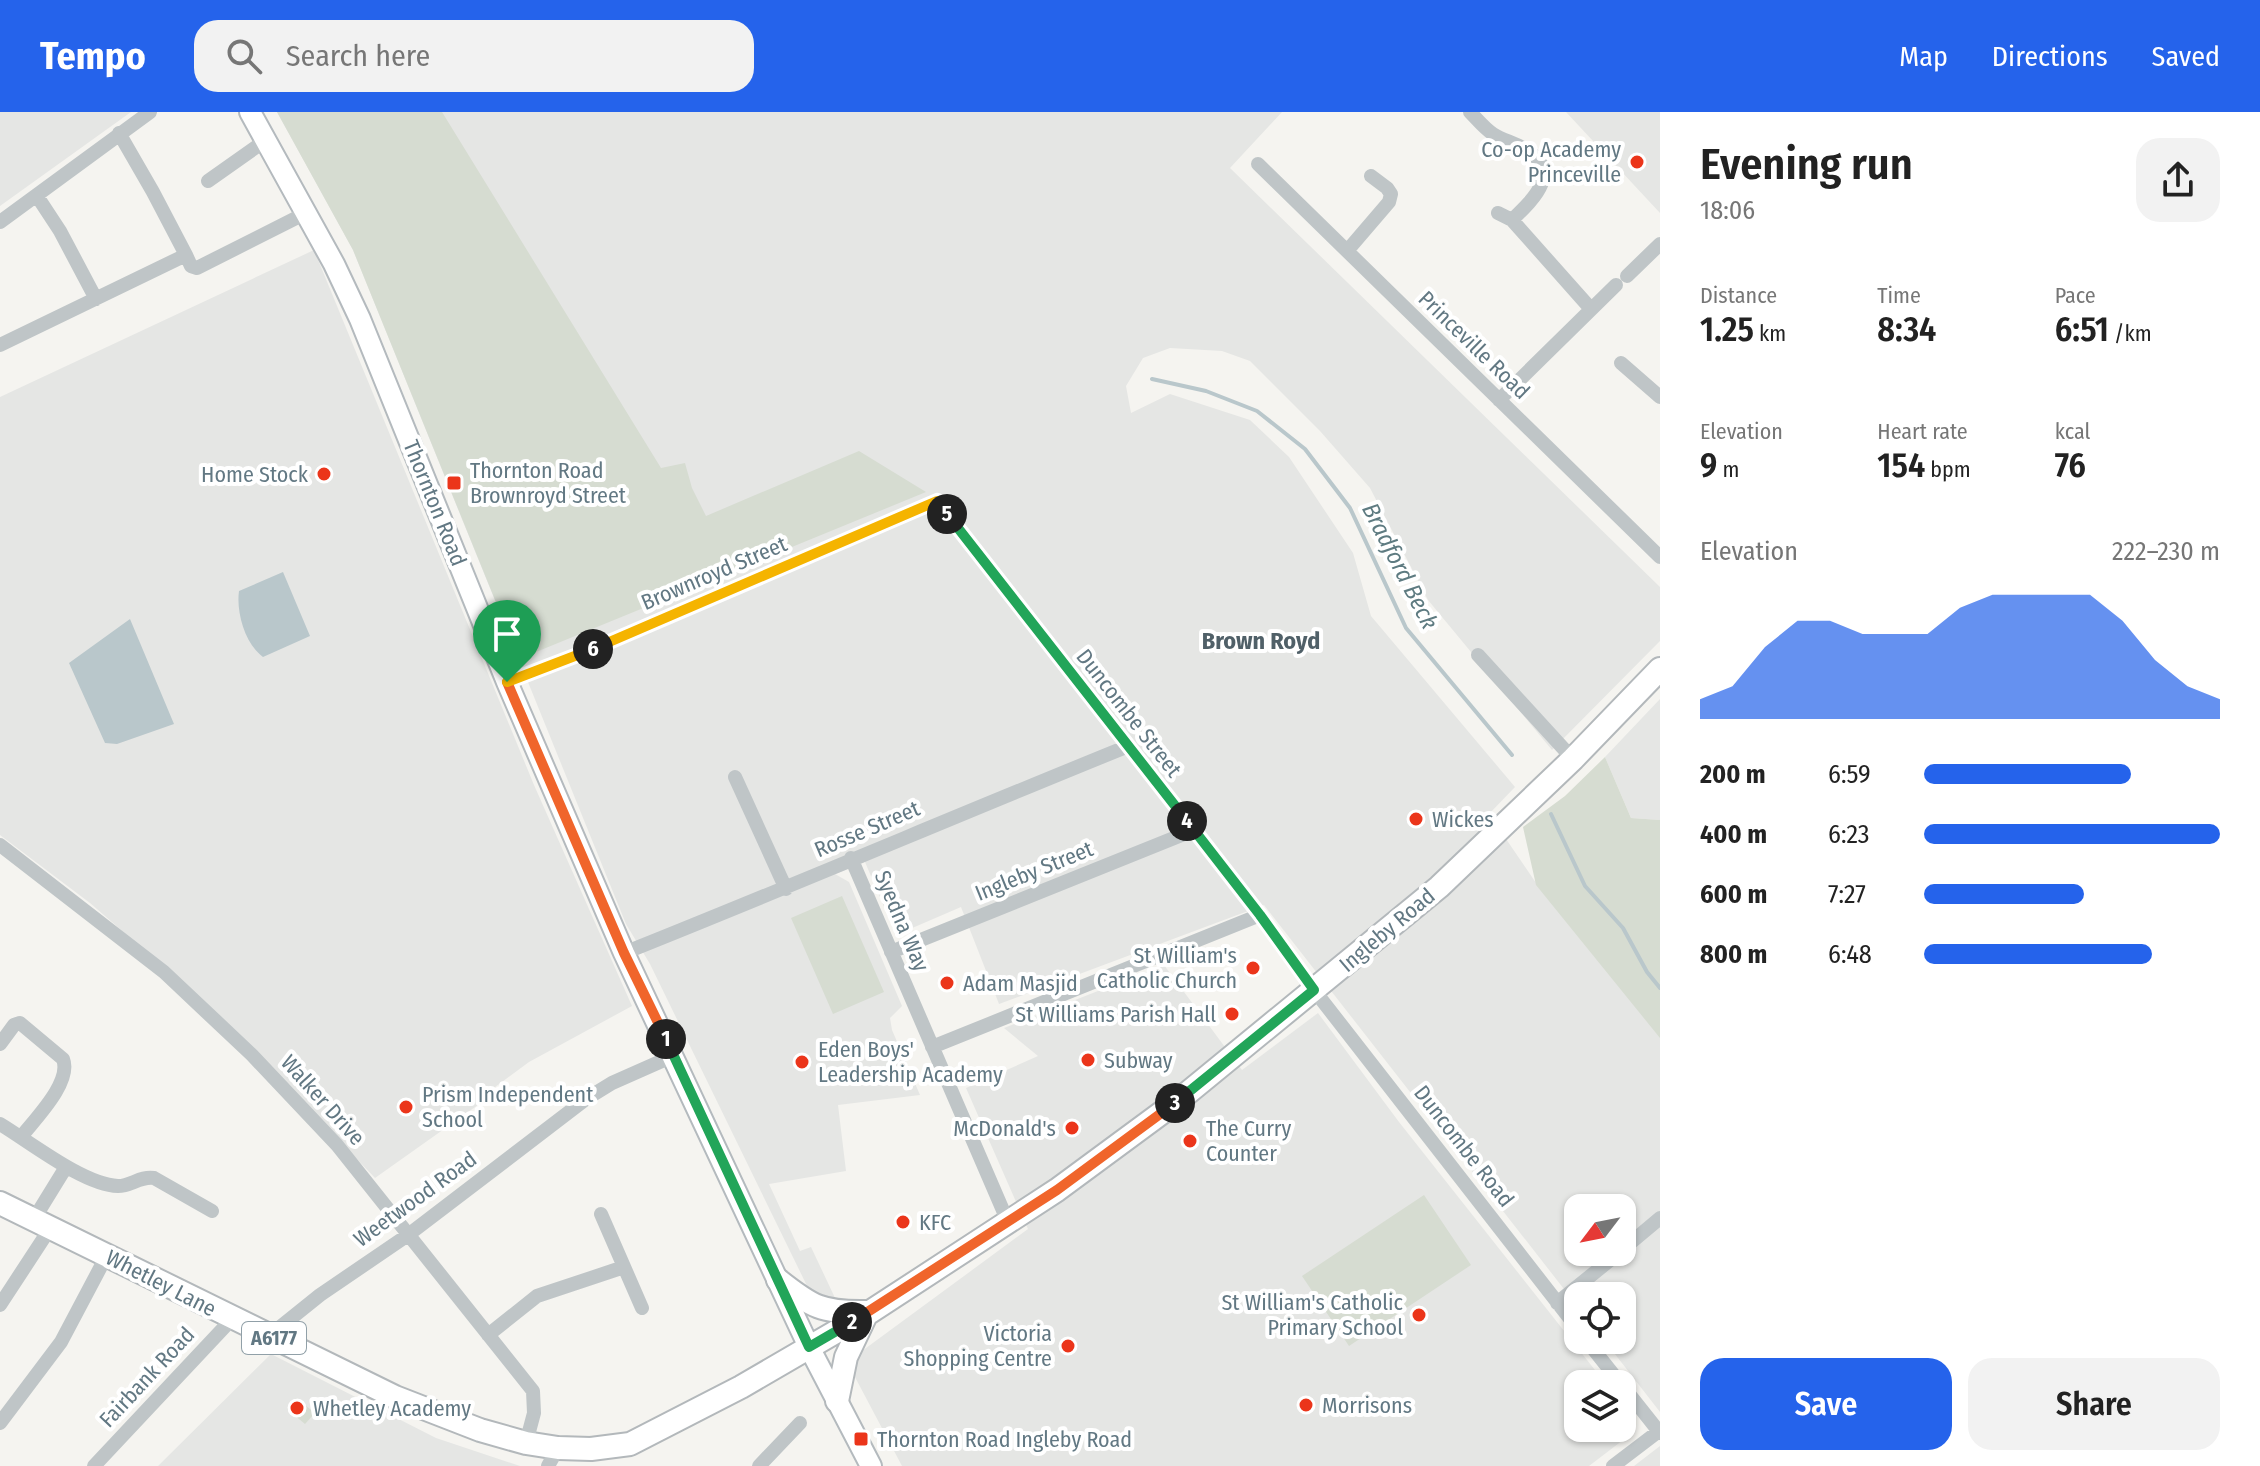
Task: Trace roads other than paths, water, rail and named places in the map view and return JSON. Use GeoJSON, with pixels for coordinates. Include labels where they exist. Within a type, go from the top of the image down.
{"type":"FeatureCollection","features":[{"type":"Feature","properties":{"kind":"main road","name":"Thornton Road"},"geometry":{"type":"LineString","coordinates":[[250,112],[360,319],[507,682],[624,953],[809,1347],[871,1466]]}},
{"type":"Feature","properties":{"kind":"main road","name":"Ingleby Road"},"geometry":{"type":"LineString","coordinates":[[809,1347],[869,1313],[1057,1190],[1142,1129],[1439,887],[1573,759],[1660,669]]}},
{"type":"Feature","properties":{"kind":"main road","name":"Whetley Lane"},"geometry":{"type":"LineString","coordinates":[[0,1203],[395,1397],[480,1430],[526,1443],[553,1457],[630,1444],[741,1387],[809,1347]]}},
{"type":"Feature","properties":{"kind":"main road"},"geometry":{"type":"LineString","coordinates":[[778,1280],[804,1301],[822,1309],[837,1313],[869,1313],[846,1357],[837,1401]]}},
{"type":"Feature","properties":{"kind":"street"},"geometry":{"type":"LineString","coordinates":[[0,222],[150,112]]}},
{"type":"Feature","properties":{"kind":"street"},"geometry":{"type":"LineString","coordinates":[[1470,112],[1491,132],[1532,154],[1542,167],[1544,183],[1538,195],[1512,220]]}},
{"type":"Feature","properties":{"kind":"street"},"geometry":{"type":"LineString","coordinates":[[119,133],[191,266],[197,268],[306,213]]}},
{"type":"Feature","properties":{"kind":"street"},"geometry":{"type":"LineString","coordinates":[[208,181],[266,140]]}},
{"type":"Feature","properties":{"kind":"street","name":"Princeville Road"},"geometry":{"type":"LineString","coordinates":[[1258,164],[1660,557]]}},
{"type":"Feature","properties":{"kind":"street"},"geometry":{"type":"LineString","coordinates":[[1347,251],[1389,202],[1391,194],[1387,188],[1371,176]]}},
{"type":"Feature","properties":{"kind":"street"},"geometry":{"type":"LineString","coordinates":[[37,196],[60,231],[96,299]]}},
{"type":"Feature","properties":{"kind":"street"},"geometry":{"type":"LineString","coordinates":[[1498,213],[1512,220],[1591,309]]}},
{"type":"Feature","properties":{"kind":"street"},"geometry":{"type":"LineString","coordinates":[[1499,400],[1660,244]]}},
{"type":"Feature","properties":{"kind":"street"},"geometry":{"type":"LineString","coordinates":[[3,339],[96,299],[186,255]]}},
{"type":"Feature","properties":{"kind":"street"},"geometry":{"type":"LineString","coordinates":[[1621,363],[1660,397]]}},
{"type":"Feature","properties":{"kind":"street","name":"Brownroyd Street"},"geometry":{"type":"LineString","coordinates":[[507,682],[603,645],[937,501]]}},
{"type":"Feature","properties":{"kind":"street","name":"Duncombe Street"},"geometry":{"type":"LineString","coordinates":[[937,501],[1260,915],[1314,990]]}},
{"type":"Feature","properties":{"kind":"street"},"geometry":{"type":"LineString","coordinates":[[1478,655],[1573,759]]}},
{"type":"Feature","properties":{"kind":"street","name":"Rosse Street"},"geometry":{"type":"LineString","coordinates":[[624,953],[1126,747]]}},
{"type":"Feature","properties":{"kind":"street"},"geometry":{"type":"LineString","coordinates":[[735,777],[786,889]]}},
{"type":"Feature","properties":{"kind":"street","name":"Ingleby Street"},"geometry":{"type":"LineString","coordinates":[[891,952],[1194,830]]}},
{"type":"Feature","properties":{"kind":"street","name":"Walker Drive"},"geometry":{"type":"LineString","coordinates":[[0,845],[164,972],[252,1055],[337,1145],[533,1391],[534,1413],[526,1443]]}},
{"type":"Feature","properties":{"kind":"street","name":"Syedna Way"},"geometry":{"type":"LineString","coordinates":[[851,858],[1008,1222]]}},
{"type":"Feature","properties":{"kind":"street"},"geometry":{"type":"LineString","coordinates":[[932,1047],[1260,915]]}},
{"type":"Feature","properties":{"kind":"street","name":"Duncombe Road"},"geometry":{"type":"LineString","coordinates":[[1314,990],[1564,1312]]}},
{"type":"Feature","properties":{"kind":"street"},"geometry":{"type":"LineString","coordinates":[[0,1044],[14,1025],[20,1023],[63,1059],[66,1067],[64,1079],[21,1137]]}},
{"type":"Feature","properties":{"kind":"street","name":"Weetwood Road"},"geometry":{"type":"LineString","coordinates":[[269,1336],[586,1099],[612,1083],[673,1056]]}},
{"type":"Feature","properties":{"kind":"street"},"geometry":{"type":"LineString","coordinates":[[0,1124],[85,1176],[119,1186],[144,1177],[154,1178],[212,1211]]}},
{"type":"Feature","properties":{"kind":"street"},"geometry":{"type":"LineString","coordinates":[[0,1305],[43,1223],[66,1167]]}},
{"type":"Feature","properties":{"kind":"street"},"geometry":{"type":"LineString","coordinates":[[601,1214],[642,1308]]}},
{"type":"Feature","properties":{"kind":"street"},"geometry":{"type":"LineString","coordinates":[[1636,1238],[1660,1218]]}},
{"type":"Feature","properties":{"kind":"street"},"geometry":{"type":"LineString","coordinates":[[0,1423],[61,1342],[107,1255]]}},
{"type":"Feature","properties":{"kind":"street"},"geometry":{"type":"LineString","coordinates":[[1557,1303],[1603,1266]]}},
{"type":"Feature","properties":{"kind":"street"},"geometry":{"type":"LineString","coordinates":[[488,1335],[537,1296],[624,1267]]}},
{"type":"Feature","properties":{"kind":"street","name":"Fairbank Road"},"geometry":{"type":"LineString","coordinates":[[94,1466],[232,1319]]}},
{"type":"Feature","properties":{"kind":"street"},"geometry":{"type":"LineString","coordinates":[[1597,1354],[1611,1370]]}},
{"type":"Feature","properties":{"kind":"street"},"geometry":{"type":"LineString","coordinates":[[1613,1466],[1659,1432],[1636,1402]]}},
{"type":"Feature","properties":{"kind":"street"},"geometry":{"type":"LineString","coordinates":[[759,1466],[800,1423]]}},
{"type":"Feature","properties":{"kind":"waterway","name":"Bradford Beck"},"geometry":{"type":"LineString","coordinates":[[1152,379],[1206,391],[1257,411],[1305,449],[1350,508],[1406,628],[1512,755]]}},
{"type":"Feature","properties":{"kind":"waterway","name":"Bradford Beck"},"geometry":{"type":"LineString","coordinates":[[1551,814],[1585,886],[1623,928],[1647,972],[1660,988]]}},
{"type":"Feature","properties":{"kind":"place","name":"Co-op Academy Princeville"},"geometry":{"type":"Point","coordinates":[1637,162]}},
{"type":"Feature","properties":{"kind":"place","name":"Home Stock"},"geometry":{"type":"Point","coordinates":[324,474]}},
{"type":"Feature","properties":{"kind":"place","name":"Thornton Road Brownroyd Street"},"geometry":{"type":"Point","coordinates":[454,483]}},
{"type":"Feature","properties":{"kind":"place","name":"Wickes"},"geometry":{"type":"Point","coordinates":[1416,819]}},
{"type":"Feature","properties":{"kind":"place","name":"St William's Catholic Church"},"geometry":{"type":"Point","coordinates":[1253,968]}},
{"type":"Feature","properties":{"kind":"place","name":"Adam Masjid"},"geometry":{"type":"Point","coordinates":[947,983]}},
{"type":"Feature","properties":{"kind":"place","name":"St Williams Parish Hall"},"geometry":{"type":"Point","coordinates":[1232,1014]}},
{"type":"Feature","properties":{"kind":"place","name":"Subway"},"geometry":{"type":"Point","coordinates":[1088,1060]}},
{"type":"Feature","properties":{"kind":"place","name":"Eden Boys' Leadership Academy"},"geometry":{"type":"Point","coordinates":[802,1062]}},
{"type":"Feature","properties":{"kind":"place","name":"Prism Independent School"},"geometry":{"type":"Point","coordinates":[406,1107]}},
{"type":"Feature","properties":{"kind":"place","name":"McDonald's"},"geometry":{"type":"Point","coordinates":[1072,1128]}},
{"type":"Feature","properties":{"kind":"place","name":"The Curry Counter"},"geometry":{"type":"Point","coordinates":[1190,1141]}},
{"type":"Feature","properties":{"kind":"place","name":"KFC"},"geometry":{"type":"Point","coordinates":[903,1222]}},
{"type":"Feature","properties":{"kind":"place","name":"St William's Catholic Primary School"},"geometry":{"type":"Point","coordinates":[1419,1315]}},
{"type":"Feature","properties":{"kind":"place","name":"Victoria Shopping Centre"},"geometry":{"type":"Point","coordinates":[1068,1346]}},
{"type":"Feature","properties":{"kind":"place","name":"Morrisons"},"geometry":{"type":"Point","coordinates":[1306,1405]}},
{"type":"Feature","properties":{"kind":"place","name":"Whetley Academy"},"geometry":{"type":"Point","coordinates":[297,1408]}},
{"type":"Feature","properties":{"kind":"place","name":"Thornton Road Ingleby Road"},"geometry":{"type":"Point","coordinates":[861,1439]}},
{"type":"Feature","properties":{"kind":"district","name":"Brown Royd"},"geometry":{"type":"Point","coordinates":[1261,641]}}]}
